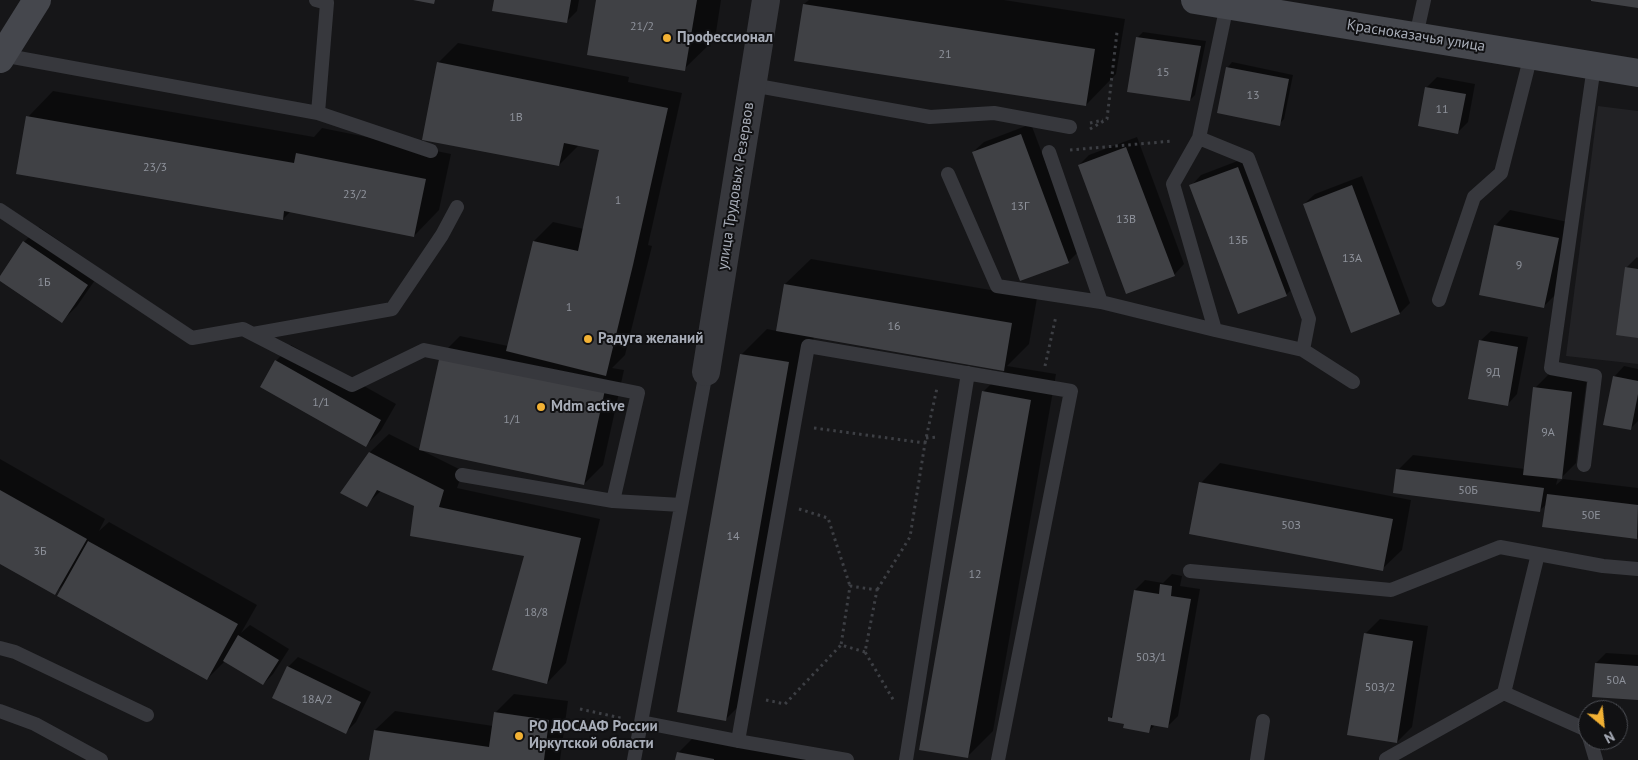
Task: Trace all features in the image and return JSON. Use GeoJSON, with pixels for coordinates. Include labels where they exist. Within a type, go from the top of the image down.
{"type":"FeatureCollection","features":[{"type":"Feature","properties":{"kind":"street"},"geometry":{"type":"LineString","coordinates":[[1,57],[37,0]]}},
{"type":"Feature","properties":{"kind":"street","name":"улица Трудовых Резервов"},"geometry":{"type":"LineString","coordinates":[[706,372],[766,0]]}},
{"type":"Feature","properties":{"kind":"street","name":"Красноказачья улица"},"geometry":{"type":"LineString","coordinates":[[1195,0],[1638,73]]}},
{"type":"Feature","properties":{"kind":"lane"},"geometry":{"type":"LineString","coordinates":[[316,0],[327,3],[318,113]]}},
{"type":"Feature","properties":{"kind":"lane"},"geometry":{"type":"LineString","coordinates":[[1416,36],[1424,0]]}},
{"type":"Feature","properties":{"kind":"lane"},"geometry":{"type":"LineString","coordinates":[[1214,330],[1173,184],[1199,138],[1227,6]]}},
{"type":"Feature","properties":{"kind":"lane"},"geometry":{"type":"LineString","coordinates":[[1439,300],[1474,197],[1501,173],[1531,55]]}},
{"type":"Feature","properties":{"kind":"lane"},"geometry":{"type":"LineString","coordinates":[[1,57],[318,113],[431,151]]}},
{"type":"Feature","properties":{"kind":"lane"},"geometry":{"type":"LineString","coordinates":[[1584,465],[1594,376],[1551,368],[1594,66]]}},
{"type":"Feature","properties":{"kind":"lane"},"geometry":{"type":"LineString","coordinates":[[752,85],[930,117],[994,113],[1070,127]]}},
{"type":"Feature","properties":{"kind":"lane"},"geometry":{"type":"LineString","coordinates":[[1199,138],[1248,158],[1309,319],[1303,350]]}},
{"type":"Feature","properties":{"kind":"lane"},"geometry":{"type":"LineString","coordinates":[[1050,152],[1101,302]]}},
{"type":"Feature","properties":{"kind":"lane"},"geometry":{"type":"LineString","coordinates":[[948,174],[997,286],[1101,302],[1303,350],[1353,382]]}},
{"type":"Feature","properties":{"kind":"lane"},"geometry":{"type":"LineString","coordinates":[[254,334],[392,309],[442,235],[457,207]]}},
{"type":"Feature","properties":{"kind":"lane"},"geometry":{"type":"LineString","coordinates":[[0,210],[192,338],[242,329],[352,385],[424,350],[638,393],[613,501]]}},
{"type":"Feature","properties":{"kind":"lane"},"geometry":{"type":"LineString","coordinates":[[738,742],[808,346],[1070,391],[998,760]]}},
{"type":"Feature","properties":{"kind":"lane"},"geometry":{"type":"LineString","coordinates":[[634,760],[706,372]]}},
{"type":"Feature","properties":{"kind":"lane"},"geometry":{"type":"LineString","coordinates":[[906,760],[968,373]]}},
{"type":"Feature","properties":{"kind":"lane"},"geometry":{"type":"LineString","coordinates":[[462,475],[613,501],[681,504]]}},
{"type":"Feature","properties":{"kind":"lane"},"geometry":{"type":"LineString","coordinates":[[1190,571],[1391,590],[1500,547],[1603,566],[1638,569]]}},
{"type":"Feature","properties":{"kind":"lane"},"geometry":{"type":"LineString","coordinates":[[1386,759],[1504,694],[1538,554]]}},
{"type":"Feature","properties":{"kind":"lane"},"geometry":{"type":"LineString","coordinates":[[0,648],[15,652],[148,715]]}},
{"type":"Feature","properties":{"kind":"lane"},"geometry":{"type":"LineString","coordinates":[[1504,694],[1578,726]]}},
{"type":"Feature","properties":{"kind":"lane"},"geometry":{"type":"LineString","coordinates":[[0,711],[35,724],[101,760]]}},
{"type":"Feature","properties":{"kind":"lane"},"geometry":{"type":"LineString","coordinates":[[1257,760],[1263,721]]}},
{"type":"Feature","properties":{"kind":"lane"},"geometry":{"type":"LineString","coordinates":[[641,722],[738,742],[847,760]]}},
{"type":"Feature","properties":{"kind":"path"},"geometry":{"type":"LineString","coordinates":[[1050,152],[1107,119],[1117,32]]}},
{"type":"Feature","properties":{"kind":"path"},"geometry":{"type":"LineString","coordinates":[[1050,152],[1199,138]]}},
{"type":"Feature","properties":{"kind":"path"},"geometry":{"type":"LineString","coordinates":[[1041,386],[1061,296]]}},
{"type":"Feature","properties":{"kind":"path"},"geometry":{"type":"LineString","coordinates":[[910,730],[866,652],[877,590],[910,537],[925,443],[941,369]]}},
{"type":"Feature","properties":{"kind":"path"},"geometry":{"type":"LineString","coordinates":[[794,426],[925,443]]}},
{"type":"Feature","properties":{"kind":"path"},"geometry":{"type":"LineString","coordinates":[[746,695],[785,704],[841,645],[850,586],[828,518],[780,502]]}},
{"type":"Feature","properties":{"kind":"path"},"geometry":{"type":"LineString","coordinates":[[850,586],[877,590]]}},
{"type":"Feature","properties":{"kind":"path"},"geometry":{"type":"LineString","coordinates":[[841,645],[866,652]]}},
{"type":"Feature","properties":{"kind":"path"},"geometry":{"type":"LineString","coordinates":[[580,709],[641,722]]}},
{"type":"Feature","properties":{"kind":"shaded area"},"geometry":{"type":"Polygon","coordinates":[[[1598,106],[1638,111],[1638,364],[1566,356],[1598,106]]]}},
{"type":"Feature","properties":{"kind":"building"},"geometry":{"type":"Polygon","coordinates":[[[413,0],[435,0],[434,4],[413,0]]]}},
{"type":"Feature","properties":{"kind":"building"},"geometry":{"type":"Polygon","coordinates":[[[494,0],[571,0],[567,23],[492,11],[494,0]]]}},
{"type":"Feature","properties":{"kind":"building"},"geometry":{"type":"Polygon","coordinates":[[[596,0],[697,0],[685,71],[587,55],[596,0]]]}},
{"type":"Feature","properties":{"kind":"building"},"geometry":{"type":"Polygon","coordinates":[[[1638,0],[1638,8],[1591,1],[1638,0]]]}},
{"type":"Feature","properties":{"kind":"building"},"geometry":{"type":"Polygon","coordinates":[[[803,4],[1095,49],[1086,106],[794,61],[803,4]]]}},
{"type":"Feature","properties":{"kind":"building"},"geometry":{"type":"Polygon","coordinates":[[[1136,37],[1201,46],[1190,101],[1127,92],[1136,37]]]}},
{"type":"Feature","properties":{"kind":"building"},"geometry":{"type":"Polygon","coordinates":[[[437,62],[668,108],[606,376],[506,351],[533,241],[578,251],[599,150],[564,143],[559,166],[422,140],[437,62]]]}},
{"type":"Feature","properties":{"kind":"building"},"geometry":{"type":"Polygon","coordinates":[[[1226,67],[1289,79],[1280,126],[1217,113],[1226,67]]]}},
{"type":"Feature","properties":{"kind":"building"},"geometry":{"type":"Polygon","coordinates":[[[1425,87],[1466,94],[1458,134],[1418,126],[1425,87]]]}},
{"type":"Feature","properties":{"kind":"building"},"geometry":{"type":"Polygon","coordinates":[[[26,116],[294,163],[296,153],[426,179],[414,237],[284,211],[283,220],[16,174],[26,116]]]}},
{"type":"Feature","properties":{"kind":"building"},"geometry":{"type":"Polygon","coordinates":[[[1021,134],[1069,263],[1020,281],[972,152],[1021,134]]]}},
{"type":"Feature","properties":{"kind":"building"},"geometry":{"type":"Polygon","coordinates":[[[1126,147],[1175,276],[1126,294],[1078,165],[1126,147]]]}},
{"type":"Feature","properties":{"kind":"building"},"geometry":{"type":"Polygon","coordinates":[[[1238,167],[1287,296],[1238,314],[1189,185],[1238,167]]]}},
{"type":"Feature","properties":{"kind":"building"},"geometry":{"type":"Polygon","coordinates":[[[1352,185],[1400,314],[1351,333],[1303,204],[1352,185]]]}},
{"type":"Feature","properties":{"kind":"building"},"geometry":{"type":"Polygon","coordinates":[[[1494,225],[1559,238],[1544,308],[1479,295],[1494,225]]]}},
{"type":"Feature","properties":{"kind":"building"},"geometry":{"type":"Polygon","coordinates":[[[23,241],[88,285],[62,323],[0,281],[0,276],[23,241]]]}},
{"type":"Feature","properties":{"kind":"building"},"geometry":{"type":"Polygon","coordinates":[[[1625,267],[1638,269],[1638,338],[1616,335],[1625,267]]]}},
{"type":"Feature","properties":{"kind":"building"},"geometry":{"type":"Polygon","coordinates":[[[784,284],[1012,323],[1004,371],[776,331],[784,284]]]}},
{"type":"Feature","properties":{"kind":"building"},"geometry":{"type":"Polygon","coordinates":[[[1479,340],[1518,347],[1508,406],[1468,399],[1479,340]]]}},
{"type":"Feature","properties":{"kind":"building"},"geometry":{"type":"Polygon","coordinates":[[[740,354],[789,362],[726,721],[677,712],[740,354]]]}},
{"type":"Feature","properties":{"kind":"building"},"geometry":{"type":"Polygon","coordinates":[[[440,355],[605,390],[584,485],[419,450],[440,355]]]}},
{"type":"Feature","properties":{"kind":"building"},"geometry":{"type":"Polygon","coordinates":[[[275,360],[381,420],[366,447],[260,387],[275,360]]]}},
{"type":"Feature","properties":{"kind":"building"},"geometry":{"type":"Polygon","coordinates":[[[1613,376],[1638,381],[1638,394],[1631,430],[1603,425],[1613,376]]]}},
{"type":"Feature","properties":{"kind":"building"},"geometry":{"type":"Polygon","coordinates":[[[1533,387],[1572,392],[1562,479],[1523,475],[1533,387]]]}},
{"type":"Feature","properties":{"kind":"building"},"geometry":{"type":"Polygon","coordinates":[[[982,391],[1031,400],[968,758],[919,750],[982,391]]]}},
{"type":"Feature","properties":{"kind":"building"},"geometry":{"type":"Polygon","coordinates":[[[369,452],[444,490],[439,507],[581,538],[547,684],[492,670],[524,556],[410,536],[414,506],[377,490],[367,507],[340,493],[369,452]]]}},
{"type":"Feature","properties":{"kind":"building"},"geometry":{"type":"Polygon","coordinates":[[[1396,469],[1544,488],[1540,512],[1393,493],[1396,469]]]}},
{"type":"Feature","properties":{"kind":"building"},"geometry":{"type":"Polygon","coordinates":[[[1199,482],[1393,519],[1383,571],[1189,534],[1199,482]]]}},
{"type":"Feature","properties":{"kind":"building"},"geometry":{"type":"Polygon","coordinates":[[[0,490],[87,539],[55,595],[0,564],[0,490]]]}},
{"type":"Feature","properties":{"kind":"building"},"geometry":{"type":"Polygon","coordinates":[[[1547,494],[1638,505],[1637,539],[1542,527],[1547,494]]]}},
{"type":"Feature","properties":{"kind":"building"},"geometry":{"type":"Polygon","coordinates":[[[88,541],[238,624],[207,680],[57,596],[88,541]]]}},
{"type":"Feature","properties":{"kind":"building"},"geometry":{"type":"Polygon","coordinates":[[[1160,584],[1172,586],[1171,596],[1191,599],[1168,728],[1151,725],[1149,733],[1123,728],[1124,724],[1108,721],[1108,717],[1112,718],[1134,590],[1159,594],[1160,584]]]}},
{"type":"Feature","properties":{"kind":"building"},"geometry":{"type":"Polygon","coordinates":[[[1364,633],[1413,641],[1397,743],[1347,735],[1364,633]]]}},
{"type":"Feature","properties":{"kind":"building"},"geometry":{"type":"Polygon","coordinates":[[[238,635],[279,660],[263,685],[223,661],[238,635]]]}},
{"type":"Feature","properties":{"kind":"building"},"geometry":{"type":"Polygon","coordinates":[[[1595,663],[1638,666],[1638,700],[1592,697],[1595,663]]]}},
{"type":"Feature","properties":{"kind":"building"},"geometry":{"type":"Polygon","coordinates":[[[287,666],[361,702],[346,734],[272,698],[287,666]]]}},
{"type":"Feature","properties":{"kind":"building","name":"РО ДОСААФ России Иркутской области"},"geometry":{"type":"Polygon","coordinates":[[[494,712],[549,720],[544,760],[369,760],[374,730],[489,747],[494,712]]]}},
{"type":"Feature","properties":{"kind":"building"},"geometry":{"type":"Polygon","coordinates":[[[677,752],[714,759],[714,760],[675,760],[677,752]]]}},
{"type":"Feature","properties":{"kind":"place","name":"Профессионал"},"geometry":{"type":"Point","coordinates":[667,38]}},
{"type":"Feature","properties":{"kind":"place","name":"Радуга желаний"},"geometry":{"type":"Point","coordinates":[588,339]}},
{"type":"Feature","properties":{"kind":"place","name":"Mdm active"},"geometry":{"type":"Point","coordinates":[541,407]}},
{"type":"Feature","properties":{"kind":"place","name":"РО ДОСААФ России Иркутской области"},"geometry":{"type":"Point","coordinates":[519,736]}}]}
